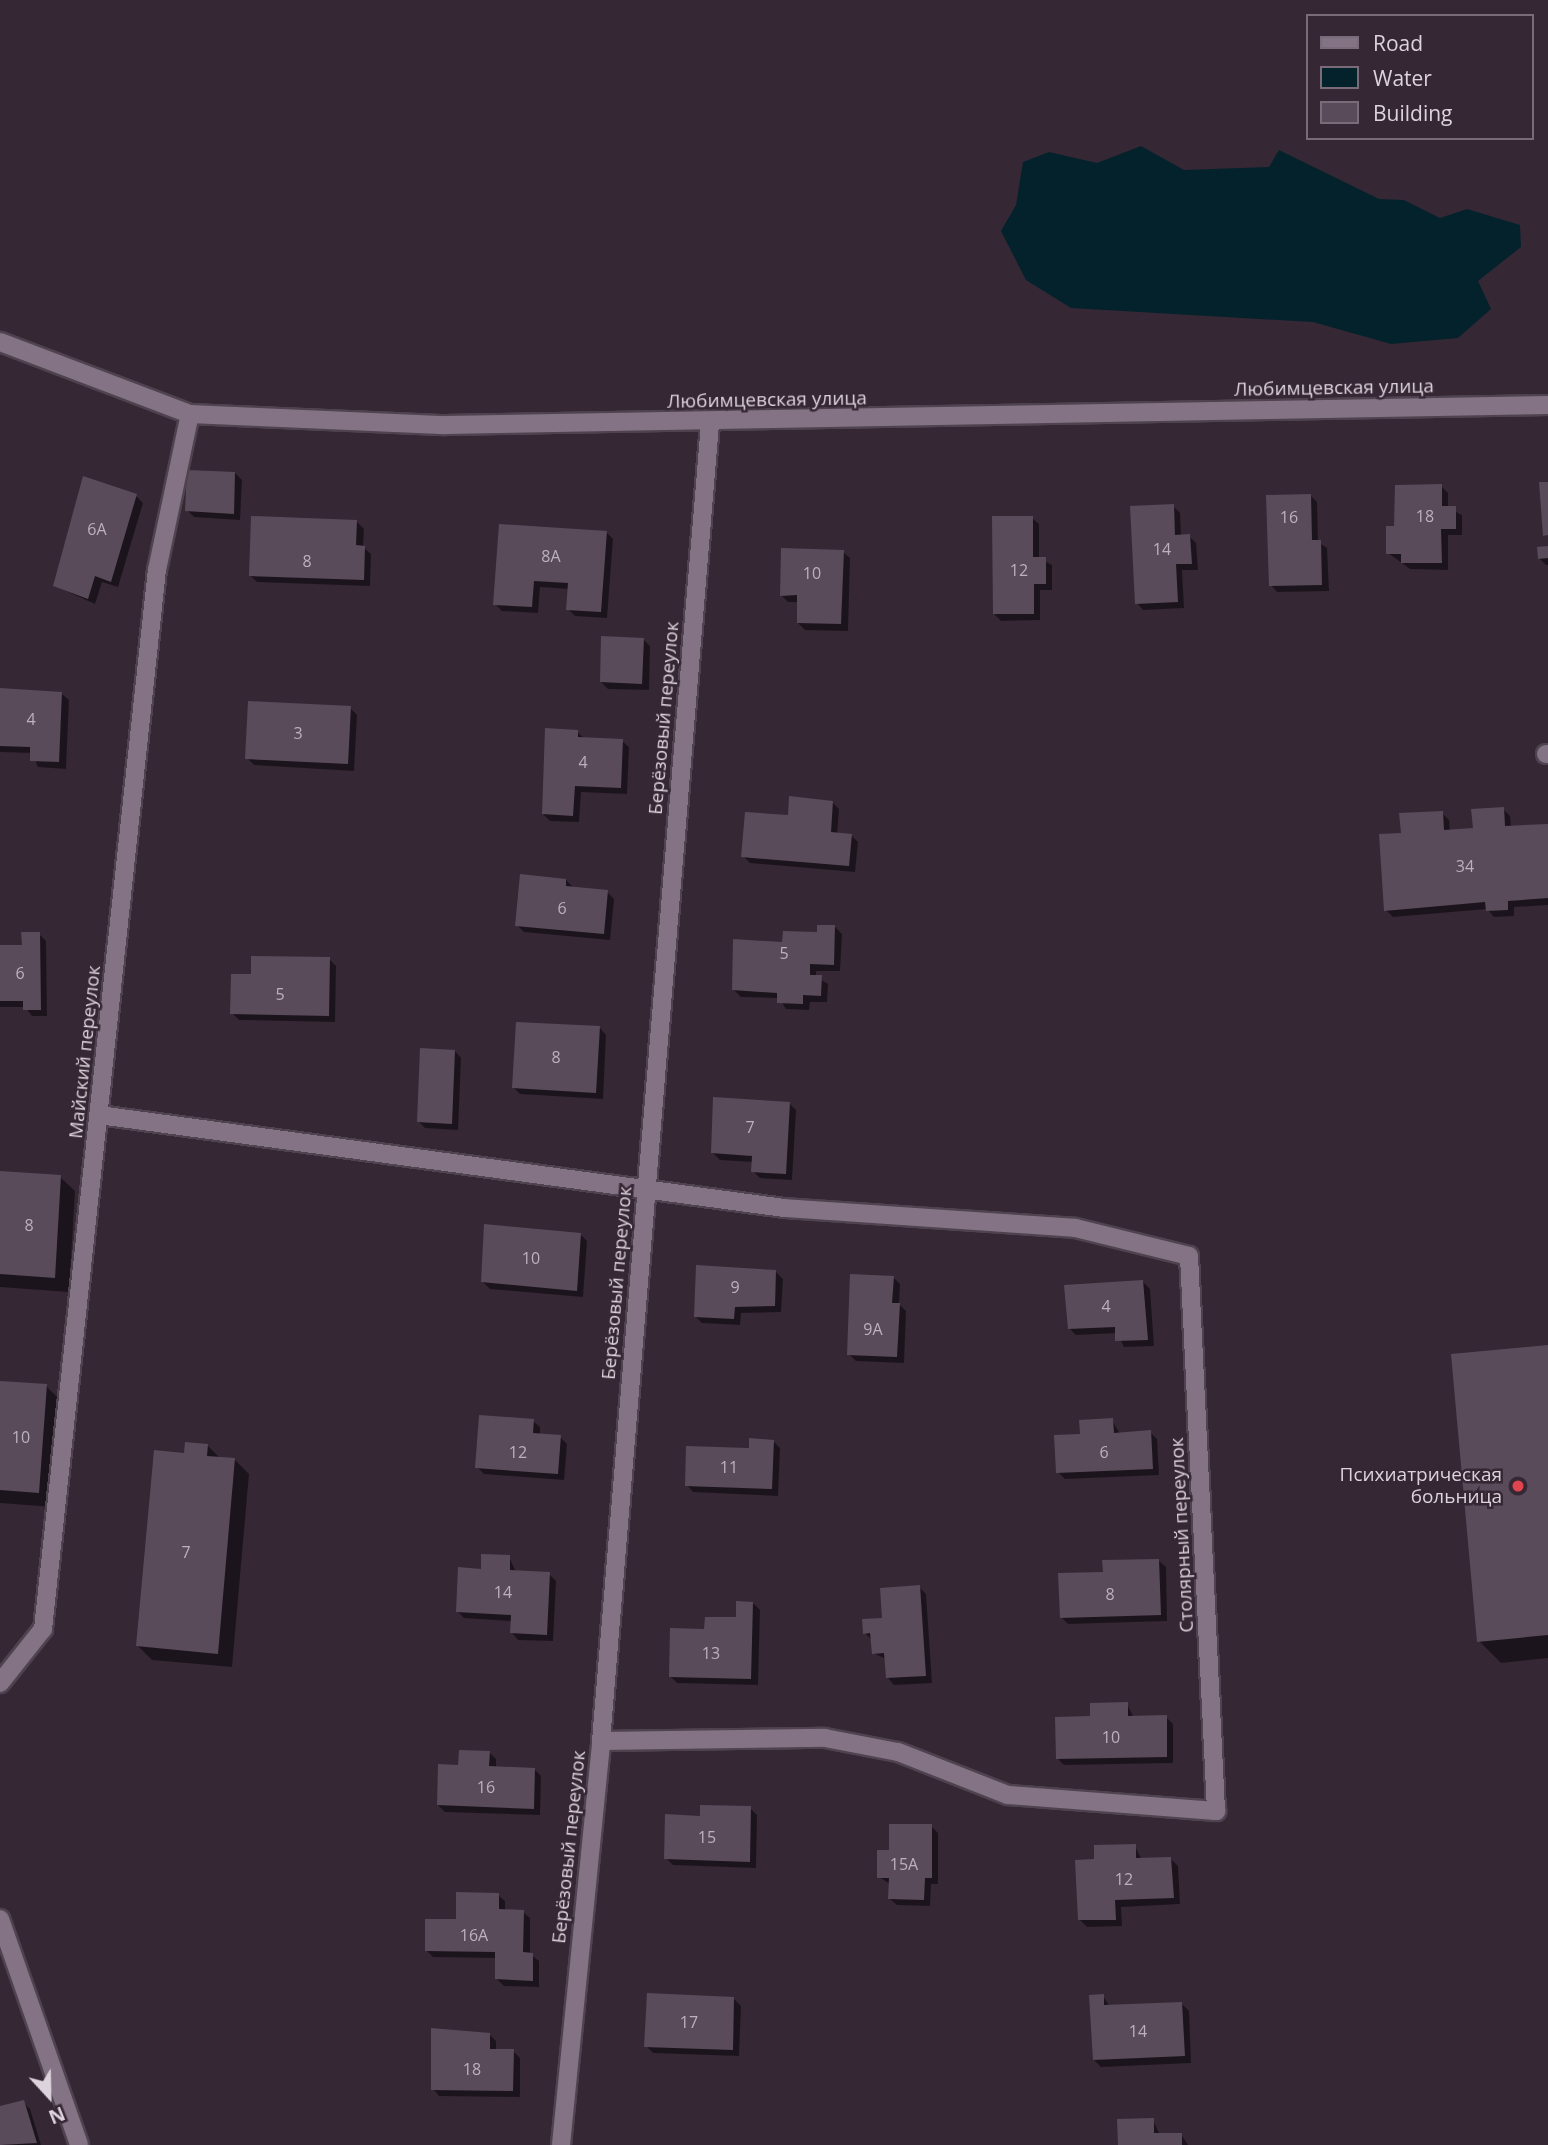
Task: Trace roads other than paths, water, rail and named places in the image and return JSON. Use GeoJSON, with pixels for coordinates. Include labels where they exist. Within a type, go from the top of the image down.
{"type":"FeatureCollection","features":[{"type":"Feature","properties":{"kind":"street","name":"Любимцевская улица"},"geometry":{"type":"LineString","coordinates":[[0,342],[190,414],[446,425],[710,423],[1548,405]]}},
{"type":"Feature","properties":{"kind":"street","name":"Майский переулок"},"geometry":{"type":"LineString","coordinates":[[0,1683],[43,1629],[156,569],[190,414]]}},
{"type":"Feature","properties":{"kind":"street","name":"Берёзовый переулок"},"geometry":{"type":"LineString","coordinates":[[561,2145],[601,1741],[710,423]]}},
{"type":"Feature","properties":{"kind":"street"},"geometry":{"type":"LineString","coordinates":[[99,1115],[646,1187]]}},
{"type":"Feature","properties":{"kind":"street","name":"Столярный переулок"},"geometry":{"type":"LineString","coordinates":[[601,1741],[825,1738],[898,1752],[1008,1795],[1216,1811],[1189,1256],[1075,1228],[784,1208],[646,1187]]}},
{"type":"Feature","properties":{"kind":"street"},"geometry":{"type":"LineString","coordinates":[[0,1919],[79,2145]]}},
{"type":"Feature","properties":{"kind":"water"},"geometry":{"type":"Polygon","coordinates":[[[1141,146],[1184,170],[1269,167],[1279,150],[1379,199],[1404,200],[1440,218],[1467,209],[1520,225],[1521,247],[1478,281],[1491,309],[1458,338],[1391,344],[1313,322],[1071,308],[1026,280],[1001,231],[1016,205],[1023,162],[1049,152],[1097,163],[1141,146]]]}},
{"type":"Feature","properties":{"kind":"place","name":"Психиатрическая больница"},"geometry":{"type":"Point","coordinates":[1518,1486]}}]}
